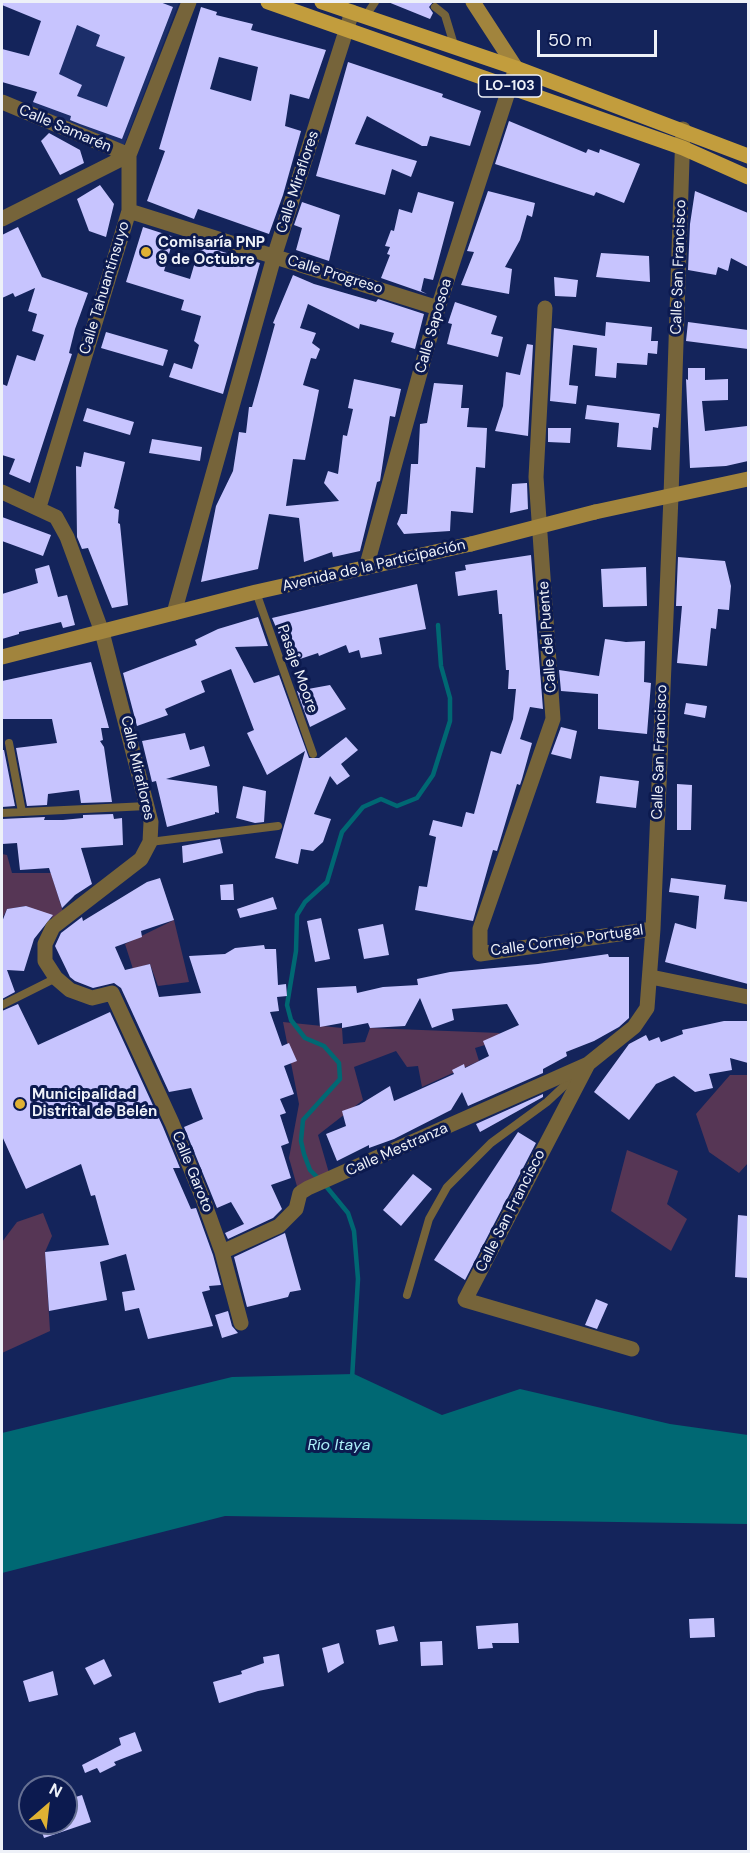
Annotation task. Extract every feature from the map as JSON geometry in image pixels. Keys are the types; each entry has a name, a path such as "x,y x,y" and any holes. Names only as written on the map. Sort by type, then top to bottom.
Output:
{"main road":[{"name":"LO-103","path":"268,2 683,148 748,177"},
{"name":"LO-103","path":"322,2 516,68 683,129 748,156"},
{"path":"473,2 516,68 510,86"},
{"name":"Avenida de la Participación","path":"2,657 256,592 471,544 595,512 748,479"}],"street":[{"name":"Calle Tahuantinsuyo","path":"39,507 129,211 129,155 189,2"},
{"name":"Calle Miraflores","path":"174,613 274,257 347,30 359,14"},
{"name":"Calle Saposoa","path":"366,568 438,308 510,86"},
{"name":"Calle Samarén","path":"2,102 129,155"},
{"name":"Calle San Francisco","path":"633,1349 465,1300 588,1064 634,1027 647,1008 651,977 671,496 683,129"},
{"path":"2,219 129,155"},
{"name":"Calle Progreso","path":"129,211 438,308"},
{"name":"Calle del Puente","path":"480,954 480,929 553,719 537,477 545,308"},
{"name":"Calle Miraflores","path":"2,492 39,507 56,517 67,537 102,632 149,806 150,842 141,859 53,927 45,944 45,961 56,978"},
{"name":"Calle Cornejo Portugal","path":"480,954 653,929"},
{"path":"651,977 748,997"},
{"name":"Calle Garoto","path":"56,978 70,990 92,998 112,993 172,1123 222,1252 241,1323"},
{"name":"Calle Mestranza","path":"222,1252 279,1226 296,1209 300,1193 308,1188 588,1064"}],"lane":[{"path":"359,14 375,2"},
{"path":"435,7 445,15 455,48"},
{"name":"Pasaje Moore","path":"256,592 313,753"},
{"path":"9,743 22,812"},
{"path":"2,813 149,806"},
{"path":"150,842 278,826"},
{"path":"2,1005 56,978"},
{"path":"407,1295 429,1219 447,1187 491,1143 547,1102 588,1064"}],"shaded area":[{"path":"70,2 179,2 124,145 31,107"},
{"path":"2,854 7,855 12,873 51,873 63,912 53,918 26,906 7,909 2,919"},
{"path":"174,920 189,982 158,986 150,964 133,969 125,944"},
{"path":"283,1022 342,1028 343,1044 365,1042 370,1028 500,1033 485,1045 475,1048 479,1061 422,1087 418,1066 407,1067 396,1051 354,1067 363,1100 318,1135 329,1173 298,1190 289,1158 299,1104"},
{"path":"730,1075 748,1075 748,1163 739,1173 709,1152 696,1114"},
{"path":"627,1150 678,1171 667,1204 687,1219 671,1251 611,1211"},
{"path":"43,1213 52,1236 45,1252 50,1331 2,1353 2,1242 17,1222"}],"water":[{"name":"Río Itaya","path":"354,1374 442,1415 520,1389 670,1424 748,1435 748,1524 225,1516 2,1573 2,1433 232,1377"}],"building":[{"path":"2,2 160,2 173,7 122,139 70,120 71,116 33,102 37,92 2,82 2,49 29,56 41,21 2,5","holes":["77,25 100,35 96,46 125,57 107,107 77,96 82,85 59,74"]},
{"path":"388,2 433,2 429,7 433,13 430,19"},
{"path":"201,7 217,12 216,15 253,24 251,30 326,50 309,99 290,94 285,126 301,131 269,234 198,209 194,219 147,201 165,151 159,149","holes":["219,57 258,67 251,101 210,89"]},
{"path":"348,62 443,94 442,97 481,111 470,146 430,136 427,146 422,146 367,116 355,144 417,161 411,177 392,169 385,195 316,176"},
{"path":"509,121 586,153 588,149 599,153 600,149 640,164 624,203 596,192 594,196 495,164"},
{"path":"49,133 80,150 84,163 60,175 41,141"},
{"path":"100,185 114,204 106,237 89,231 77,199"},
{"path":"488,191 535,203 532,217 527,215 520,240 505,267 512,269 509,294 461,285 474,252 467,251"},
{"path":"695,191 748,213 748,267 731,258 728,271 718,267 716,275 688,270 690,224"},
{"path":"418,192 454,202 433,280 424,278 421,291 427,294 381,278 390,255 387,254 390,247 385,246 391,230 394,231 399,209 412,213"},
{"path":"302,202 340,215 329,261 296,250 302,228 294,225"},
{"path":"18,227 42,277 88,293 75,329 69,353 72,354 30,483 9,474 15,459 2,455 2,384 7,386 17,355 35,361 44,335 32,331 37,314 28,311 35,288 15,297 13,293 2,298 2,235"},
{"path":"143,227 174,237 164,271 190,279 200,245 260,263 223,394 169,377 174,363 192,369 199,345 194,341 201,316 181,310 184,300 126,282"},
{"path":"601,253 649,256 650,282 596,277"},
{"path":"293,275 314,284 376,302 378,299 424,314 415,349 391,342 394,333 360,324 359,329 308,304 300,328 316,333 312,343 320,349 316,359 311,358 303,385 319,390 305,460 293,459 286,506 339,501 324,483 328,471 338,474 343,435 347,436 353,409 348,408 354,379 401,389 395,417 390,416 380,481 377,482 360,551 333,557 332,552 304,562 299,518 269,514 258,569 201,582 216,506 233,471 239,432 246,433 249,407 252,407 275,324 273,323"},
{"path":"554,277 578,280 576,297 555,296"},
{"path":"455,302 497,316 491,334 503,337 498,357 447,344 452,324 448,323"},
{"path":"606,322 652,327 651,341 658,341 657,354 648,353 647,365 617,363 616,378 595,376 597,348 573,345 569,385 578,386 576,404 550,401 554,328 605,336"},
{"path":"688,322 748,330 748,349 686,341"},
{"path":"106,332 168,350 163,366 101,348"},
{"path":"527,344 533,345 528,436 495,431 503,406 506,372 520,375"},
{"path":"688,368 705,368 705,380 728,379 728,400 702,401 705,431 747,426 748,461 726,466 690,468 686,379 688,380"},
{"path":"434,383 463,385 461,408 469,408 467,427 487,428 485,468 476,467 473,513 451,511 450,531 404,534 397,524 401,514 407,514 411,464 418,464 420,424 427,423"},
{"path":"587,405 660,414 658,428 653,427 651,450 617,447 619,423 585,419"},
{"path":"87,408 134,422 130,435 83,421"},
{"path":"548,428 571,428 570,443 548,442"},
{"path":"152,439 202,447 200,461 149,453"},
{"path":"84,452 125,462 114,508 119,510 118,523 120,524 128,605 112,608 88,548 82,549 77,537 76,466 81,467"},
{"path":"527,483 528,509 510,513 512,484"},
{"path":"2,517 51,535 43,556 2,541"},
{"path":"531,555 543,709 530,707 520,739 532,743 522,779 520,785 517,784 497,851 493,850 473,921 415,910 419,886 427,887 436,837 429,835 433,820 462,827 466,812 474,814 491,751 501,754 513,719 516,689 508,689 509,670 506,670 502,614 499,614 497,590 458,596 455,572 466,570 465,565"},
{"path":"678,557 725,561 731,586 729,610 718,609 716,629 711,628 707,666 677,663 682,606 676,606"},
{"path":"49,565 58,597 67,595 75,625 63,628 61,622 19,632 19,634 2,639 2,594 38,583 35,569"},
{"path":"646,567 647,606 603,607 601,569"},
{"path":"417,584 426,629 379,638 382,654 361,658 359,650 349,653 346,645 319,656 318,653 291,662 272,618"},
{"path":"258,617 268,646 235,647 254,683 279,675 309,758 319,758 346,737 358,750 341,764 350,776 337,785 330,776 314,814 331,819 323,842 313,851 301,849 298,864 275,858 305,751 267,775 247,733 254,730 231,669 201,681 205,692 165,709 168,715 137,726 123,673 197,645 195,640 218,629"},
{"path":"605,639 626,642 645,641 644,682 651,683 647,734 598,729 598,694 561,691 559,670 599,676"},
{"path":"91,662 109,728 101,728 103,740 100,741 104,747 112,802 81,803 79,790 48,794 47,805 27,806 16,748 57,743 52,719 2,719 2,681"},
{"path":"330,685 346,709 310,727 297,691"},
{"path":"686,703 707,706 705,718 684,714"},
{"path":"561,727 577,731 571,759 551,754"},
{"path":"185,733 190,750 204,746 210,766 166,779 217,786 219,813 215,812 215,814 167,827 156,781 152,782 142,741"},
{"path":"2,750 4,750 15,806 2,807"},
{"path":"600,776 639,781 636,808 596,803"},
{"path":"677,784 692,785 691,830 677,830"},
{"path":"243,786 266,791 264,822 255,823 236,818"},
{"path":"113,814 114,819 122,818 123,845 81,848 92,884 75,895 62,908 49,868 20,870 17,843 2,844 2,819 45,817 44,820 63,820 83,818 83,815"},
{"path":"220,839 223,853 183,863 182,846"},
{"path":"160,878 174,920 141,931 142,937 115,947 125,970 150,964 159,997 201,993 189,956 225,954 235,948 264,945 265,949 276,949 278,985 286,984 287,996 277,997 279,1011 270,1012 282,1046 289,1043 297,1061 284,1066 294,1094 280,1099 286,1113 280,1115 289,1143 281,1146 291,1178 271,1185 282,1209 273,1218 228,1239 225,1233 244,1224 231,1202 217,1208 184,1127 203,1119 191,1088 169,1092 121,988 114,983 93,988 75,981 70,977 55,946 61,933 82,917 83,921 147,882"},
{"path":"671,878 726,885 724,899 748,902 748,984 665,962 675,923 696,929 699,896 669,892"},
{"path":"233,884 234,900 221,900 220,885"},
{"path":"273,897 277,909 240,918 237,909"},
{"path":"26,906 53,915 34,939 24,971 7,970 15,992 2,999 2,922 7,909"},
{"path":"321,918 330,959 315,962 307,921"},
{"path":"383,924 389,955 364,959 358,929"},
{"path":"608,954 609,957 629,957 629,1018 619,1027 594,1041 566,1052 567,1056 543,1069 543,1073 468,1106 462,1092 451,1110 394,1139 369,1148 369,1145 337,1161 326,1134 346,1126 342,1111 359,1105 390,1086 394,1101 454,1074 452,1070 464,1064 465,1068 489,1056 483,1041 519,1025 507,1004 452,1009 454,1020 432,1028 420,998 405,1026 370,1028 368,1023 342,1028 342,1023 320,1027 317,988 356,986 357,993 383,987 418,985 417,979 450,972 538,964"},
{"path":"18,1004 38,1045 110,1012 163,1127 180,1168 173,1168 191,1209 196,1208 213,1255 221,1285 209,1286 210,1290 202,1292 213,1326 148,1339 139,1308 125,1311 122,1292 135,1290 126,1254 100,1262 107,1300 49,1311 45,1252 109,1245 95,1195 91,1196 81,1164 26,1189 2,1136 2,1011"},
{"path":"724,1021 748,1021 748,1063 730,1058 732,1070 709,1074 713,1088 695,1092 674,1076 656,1084 629,1120 594,1092 629,1044 646,1035 649,1041 659,1037 661,1042 683,1034 682,1030"},
{"path":"543,1094 543,1097 480,1132 476,1124"},
{"path":"518,1132 536,1143 465,1280 434,1260"},
{"path":"413,1174 432,1189 401,1226 383,1210"},
{"path":"738,1215 748,1216 748,1278 735,1277"},
{"path":"285,1233 301,1290 290,1292 288,1297 247,1307 234,1257"},
{"path":"596,1299 608,1304 597,1329 585,1325"},
{"path":"228,1311 232,1326 238,1333 222,1338 215,1315"},
{"path":"714,1618 715,1637 690,1638 689,1619"},
{"path":"518,1623 519,1643 492,1643 493,1648 478,1649 476,1626"},
{"path":"394,1626 398,1641 379,1645 376,1630"},
{"path":"442,1641 443,1665 421,1666 420,1642"},
{"path":"339,1643 344,1663 328,1673 322,1648"},
{"path":"279,1654 284,1686 219,1703 213,1682 242,1674 241,1671 264,1663 263,1657"},
{"path":"104,1659 112,1676 94,1685 85,1668"},
{"path":"53,1671 58,1695 29,1702 23,1681"},
{"path":"135,1732 142,1751 114,1762 116,1765 100,1773 97,1768 85,1773 82,1765 121,1745 119,1738"},
{"path":"82,1795 91,1822 78,1826 78,1796"}],"waterway":[{"path":"319,1179 310,1170 304,1154 301,1141 303,1120 340,1079 339,1063 324,1046 305,1038 291,1020 287,1005 296,951 297,915 305,902 327,882 342,832 363,807 381,799 397,806 417,798 433,775 450,721 450,698 441,666 438,625"},
{"path":"325,1185 348,1213 354,1231 358,1279 352,1379"}],"place":[{"name":"Comisaría PNP 9 de Octubre","path":"146,252"},
{"name":"Municipalidad Distrital de Belén","path":"20,1104"}]}
